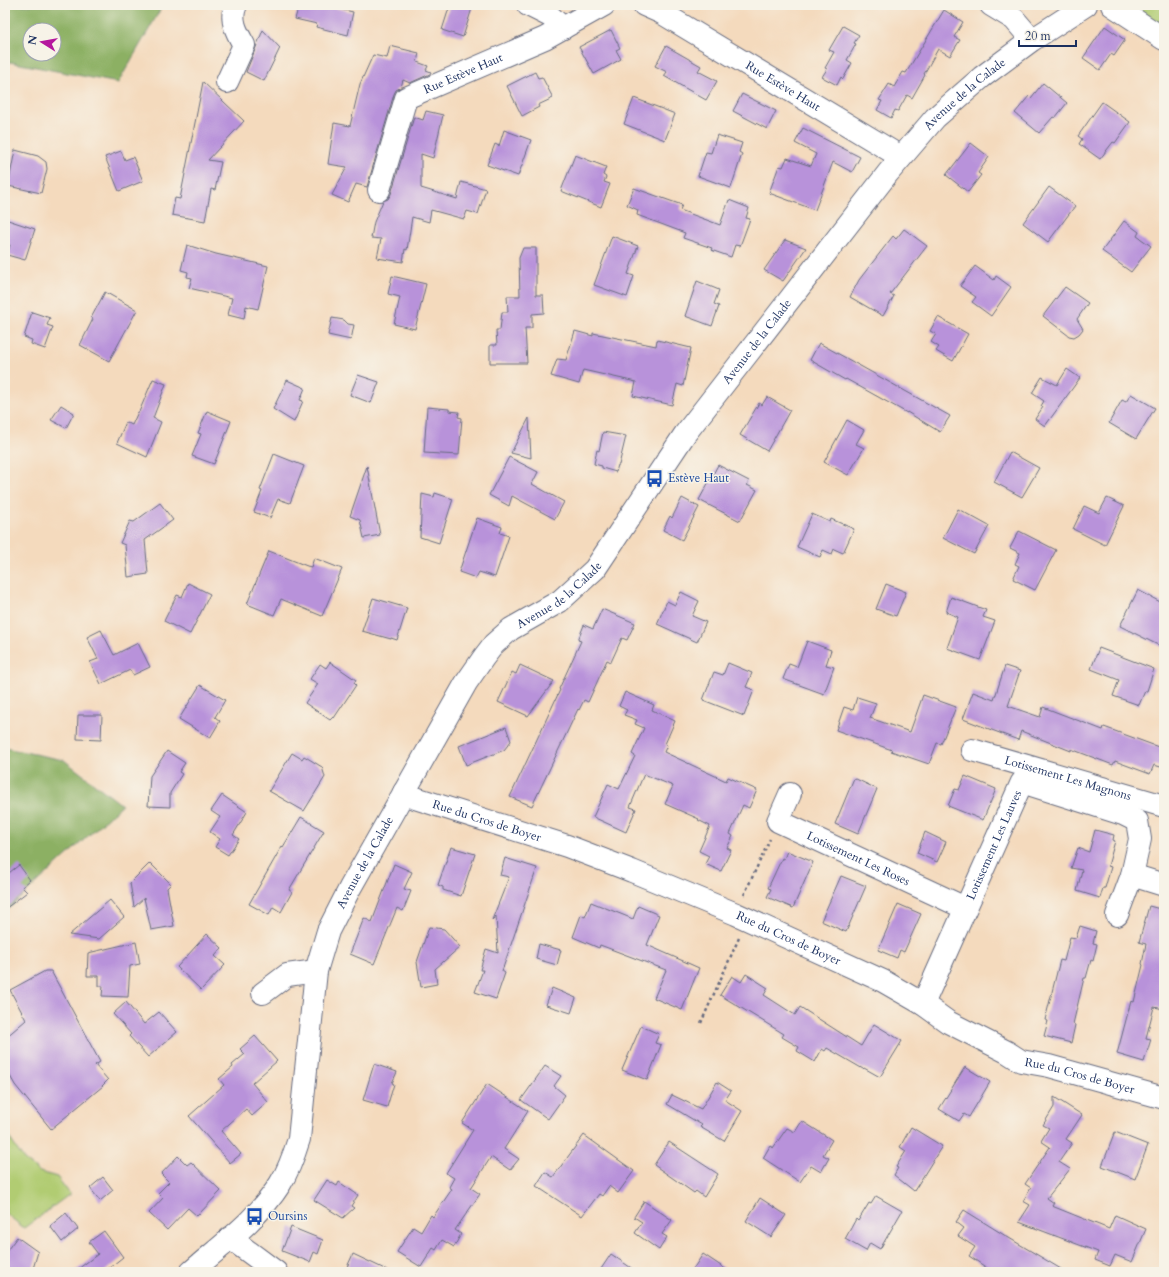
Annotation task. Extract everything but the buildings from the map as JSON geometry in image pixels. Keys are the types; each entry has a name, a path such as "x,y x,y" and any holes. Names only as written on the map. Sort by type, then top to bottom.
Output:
{"street":[{"path":"227,82 244,45 234,28 234,9 236,5"},
{"path":"528,5 550,16 563,28"},
{"name":"Rue Estève Haut","path":"379,190 406,98 545,38 604,5"},
{"name":"Rue Estève Haut","path":"644,5 662,13 901,157"},
{"path":"992,5 1014,19 1032,40"},
{"name":"Avenue de la Calade","path":"191,1272 259,1211 280,1184 291,1164 299,1139 316,972 328,931 350,888 466,683 484,657 494,644 511,630 560,601 595,569 685,434 901,157 935,118 982,77 1032,40 1086,5"},
{"path":"1112,5 1164,39"},
{"name":"Lotissement Les Magnons","path":"972,750 1025,774 1164,806"},
{"name":"Lotissement Les Lauves","path":"923,1004 1025,774 1137,821 1140,839 1132,875 1117,915"},
{"name":"Rue du Cros de Boyer","path":"404,792 412,797 567,846 742,916 884,981 923,1004 948,1022 1007,1052 1021,1061 1049,1066 1164,1098"},
{"path":"778,821 790,794"},
{"name":"Lotissement Les Roses","path":"778,821 965,908"},
{"path":"1132,875 1164,885"},
{"path":"263,993 287,975 316,972"},
{"path":"230,1238 276,1272"}],"path":[{"path":"701,1023 778,821"}],"green space":[{"path":"5,5 163,5 118,83 5,61"},
{"path":"1127,5 1164,5 1164,29"},
{"path":"5,748 64,760 122,805 5,912"},
{"path":"5,1131 24,1160 40,1172 57,1177 70,1194 24,1228 5,1213"}],"place":[{"name":"Estève Haut","path":"655,478"},
{"name":"Oursins","path":"255,1216"}]}
